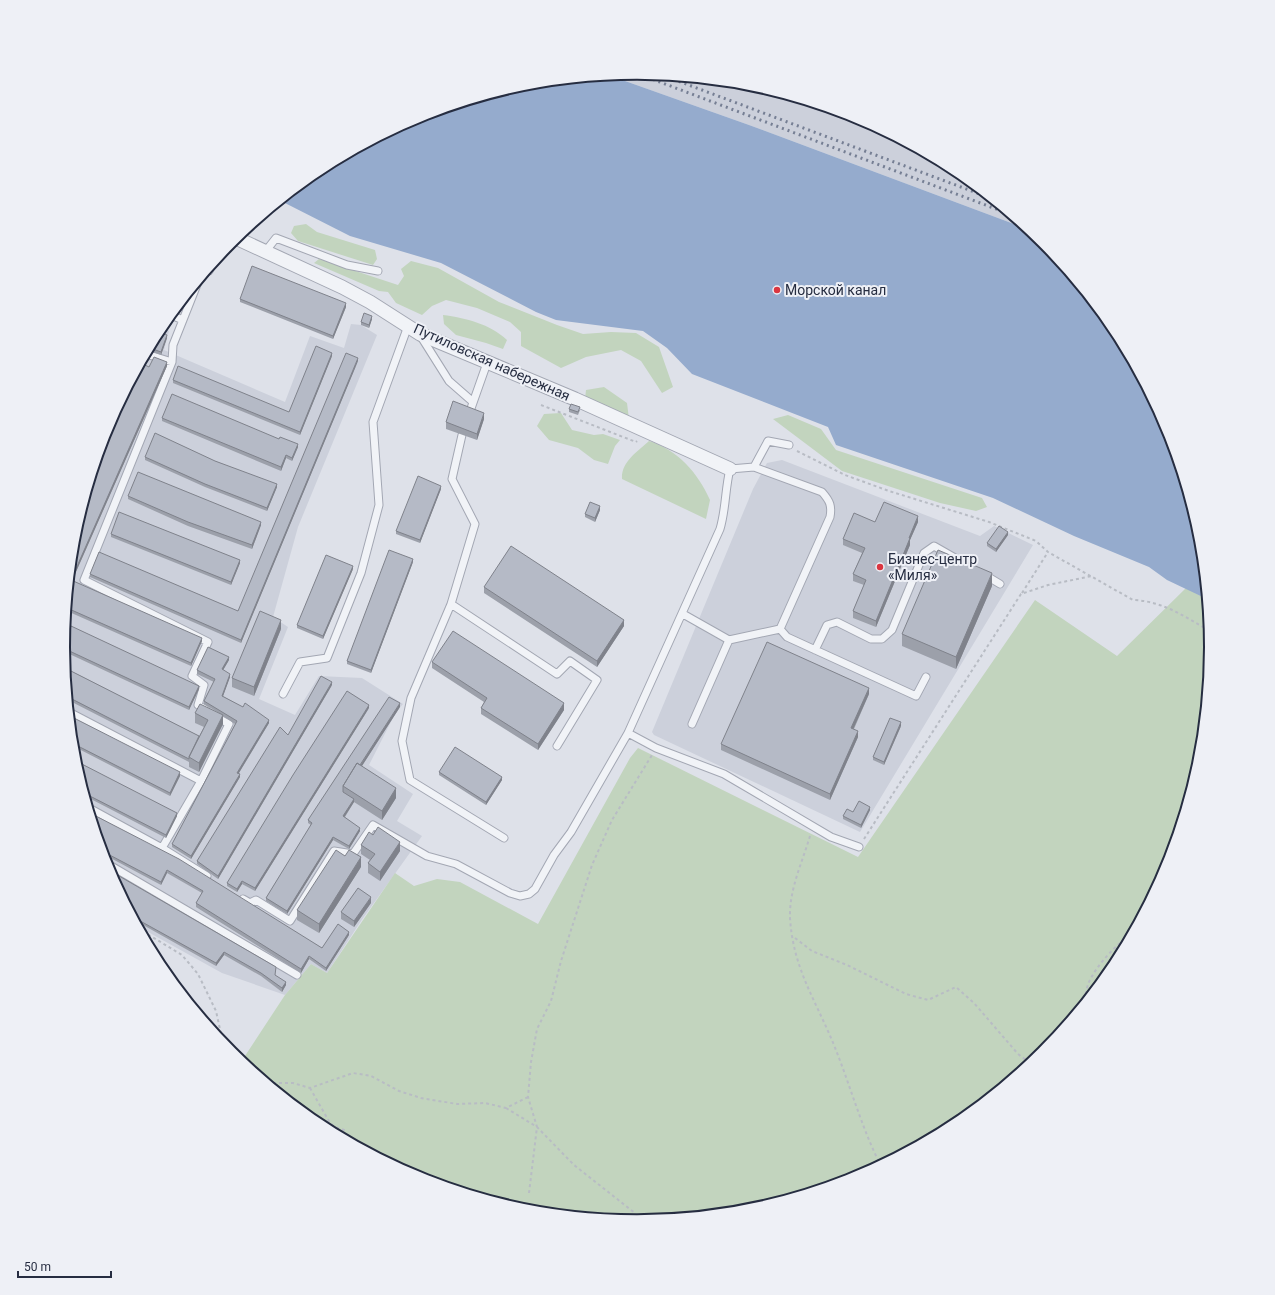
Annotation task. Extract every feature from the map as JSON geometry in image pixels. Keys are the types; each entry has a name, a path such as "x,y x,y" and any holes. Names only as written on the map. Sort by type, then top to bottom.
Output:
{"street":[{"name":"Путиловская набережная","path":"242,241 342,286 420,334 643,429 730,469"}],"lane":[{"path":"265,252 276,238 347,265 378,270"},
{"path":"162,848 201,781 228,724 198,705 204,685 192,676 208,642 84,580 172,362 173,345 193,295"},
{"path":"176,317 183,320"},
{"path":"283,694 300,662 327,658 361,574 379,505 373,422 408,326"},
{"path":"420,334 449,381 473,402"},
{"path":"151,356 172,362"},
{"path":"468,414 487,363"},
{"path":"462,435 452,479 475,524 451,604 411,698 402,741 410,780 504,838"},
{"path":"754,467 768,440 789,445"},
{"path":"237,895 250,903 256,900 290,921 334,851 353,854 373,824 427,856 456,864 510,893 520,896 529,894 535,889 554,855 571,832 628,733 683,614 725,514 727,482 730,469 754,467 822,492 832,507 830,517 780,629"},
{"path":"815,650 827,625 837,622 871,639 882,639 892,630 924,552 934,546 960,561"},
{"path":"980,573 1000,584"},
{"path":"451,604 557,674 570,660 597,680 557,746"},
{"path":"683,614 729,640 780,629"},
{"path":"780,629 787,637 916,696 926,677"},
{"path":"692,724 729,640"},
{"path":"74,715 201,781"},
{"path":"628,733 656,748 724,774 813,825 831,837 859,847"},
{"path":"94,811 162,848 217,882"},
{"path":"114,868 297,975"}],"path":[{"path":"541,405 636,442 643,429"},
{"path":"789,445 804,455 845,475 889,491 989,522 1036,541 1048,552 1093,576 1133,600 1149,600 1162,605 1204,628"},
{"path":"859,847 1048,552"},
{"path":"1021,594 1048,586 1093,576"},
{"path":"529,1193 537,1127 528,1097 531,1062 537,1028 551,1001 561,961 592,865 612,820 656,748"},
{"path":"813,825 797,874 791,901 790,918 798,964 805,983 831,1038 865,1129 879,1161"},
{"path":"148,935 182,955 198,974 216,1010 220,1032"},
{"path":"794,937 812,951 847,965 906,994 928,1000 956,987 974,1003 1018,1054 1026,1060 1018,1068"},
{"path":"1085,996 1088,984 1093,974 1111,952 1122,942"},
{"path":"275,1084 293,1083 310,1088 343,1075 361,1074 371,1076 399,1091 436,1101 457,1104 485,1103 506,1108 522,1116 537,1127 574,1166 636,1215"},
{"path":"310,1088 330,1123 335,1127 347,1131"},
{"path":"506,1108 528,1097"}],"shaded area":[{"path":"623,80 675,81 712,85 784,99 820,110 855,123 921,156 983,197 1016,225 749,125"},
{"path":"351,324 361,325 377,335 298,527 273,617 288,627 259,699 295,715 319,676 362,678 403,704 396,712 369,765 413,794 397,821 422,836 361,921 327,973 311,964 285,995 222,973 146,931 113,865 89,794 75,722 71,685 71,610 81,537 89,501 100,465 113,430 129,397 146,364 167,330 169,331 164,350 285,402 310,336 344,348"},
{"path":"782,460 980,536 994,526 1033,545 860,832 654,735 652,732 753,489 767,463"}],"green space":[{"path":"306,224 317,232 375,250 377,259 373,265 298,241 291,233 294,226"},
{"path":"319,259 398,285 404,276 401,269 411,261 438,268 499,302 583,334 611,332 636,333 659,347 673,387 662,393 641,361 621,350 586,357 561,368 521,346 521,332 510,322 477,308 446,300 432,306 422,315 396,303 388,292 379,291 314,263"},
{"path":"443,315 469,320 493,330 507,340 503,349 456,335 444,324"},
{"path":"604,387 627,403 629,419 585,399 586,390"},
{"path":"561,413 572,430 594,435 603,434 620,440 615,446 608,464 594,460 578,448 549,440 537,426 544,414"},
{"path":"788,415 821,429 836,450 982,498 987,507 976,511 940,503 842,471 773,419"},
{"path":"649,441 669,450 693,472 710,500 706,519 622,479 622,473 627,462"},
{"path":"1186,588 1203,597 1205,648 1204,685 1194,758 1186,794 1175,830 1162,865 1146,898 1129,931 1088,993 1039,1049 983,1098 953,1119 921,1139 855,1172 784,1196 712,1210 675,1214 600,1214 527,1204 491,1196 420,1172 354,1139 292,1098 244,1057 285,995 311,964 327,973 395,873 414,886 437,879 460,882 538,924 630,758 638,748 858,857 1035,600 1117,656"}],"water":[{"name":"Морской канал","path":"623,80 749,125 1016,225 1039,246 1088,302 1129,364 1146,397 1162,430 1186,501 1194,537 1203,597 1167,580 1149,567 1074,536 993,498 836,445 828,427 692,374 667,348 643,331 556,320 536,312 441,263 350,236 285,203 322,176 354,156 420,123 455,110 491,99 527,91 563,85"}],"building":[{"path":"252,266 346,303 333,336 240,299"},
{"path":"364,313 372,316 369,325 361,322"},
{"path":"165,334 167,335 161,352 155,350"},
{"path":"316,346 332,353 300,432 173,380 178,366 289,412"},
{"path":"346,353 358,358 241,640 90,574 99,552 238,611"},
{"path":"154,357 167,362 76,570 89,501 100,465 113,430 129,397 145,365 149,367"},
{"path":"172,394 279,439 280,437 298,444 292,458 286,455 281,467 162,418"},
{"path":"453,401 484,413 477,434 446,422"},
{"path":"571,404 580,407 578,412 569,409"},
{"path":"155,433 215,461 277,484 267,508 205,484 145,457"},
{"path":"138,472 261,522 252,545 188,522 128,496"},
{"path":"418,476 441,486 420,540 396,531"},
{"path":"590,502 600,506 595,518 585,514"},
{"name":"Бизнес-центр «Миля»","path":"884,502 918,516 876,621 853,611 866,580 853,574 865,548 843,539 854,513 875,522"},
{"path":"119,512 240,560 231,582 111,534"},
{"path":"999,526 1008,532 996,549 987,543"},
{"path":"511,546 624,620 597,661 484,587"},
{"path":"389,550 413,559 371,670 347,661"},
{"path":"938,550 992,573 956,657 902,634"},
{"path":"326,555 353,566 323,636 297,625"},
{"path":"74,581 202,638 191,663 71,610"},
{"path":"260,611 281,620 254,687 232,678"},
{"path":"71,627 199,686 189,707 70,651"},
{"path":"453,631 564,703 538,744 481,708 487,698 432,662"},
{"path":"767,642 869,688 851,728 858,731 830,794 721,744"},
{"path":"208,647 229,657 222,669 230,674 222,696 243,707 245,703 269,720 237,773 240,774 191,856 172,844 237,721 204,701 215,679 197,670"},
{"path":"71,671 199,736 189,759 73,699"},
{"path":"321,676 332,682 218,876 197,861 280,727 288,735"},
{"path":"347,691 369,705 255,888 242,881 237,889 227,883 293,775"},
{"path":"389,697 400,703 360,765 357,763 343,786 343,792 354,799 343,816 360,828 349,846 333,837 287,911 266,898 312,823 308,820"},
{"path":"200,704 223,715 199,763 189,757 208,720 195,713"},
{"path":"75,718 180,772 170,793 79,747"},
{"path":"890,718 901,722 884,762 873,757"},
{"path":"455,747 502,777 486,802 439,772"},
{"path":"357,763 396,788 382,811 343,786"},
{"path":"82,764 177,813 166,835 90,796"},
{"path":"859,801 870,807 861,825 843,816 847,809 853,812"},
{"path":"96,816 179,859 322,948 338,924 349,932 326,968 309,956 301,969 196,903 203,891 167,870 161,882 109,855"},
{"path":"378,827 400,842 380,872 368,863 375,854 361,845 369,832 373,835"},
{"path":"336,850 345,856 349,850 361,857 319,924 297,910"},
{"path":"118,875 276,967 275,975 286,982 282,988 261,973 224,952 216,963 141,921"},
{"path":"358,888 371,897 354,921 341,912"}],"railway":[{"path":"656,80 999,210"},
{"path":"679,81 978,193"}],"place":[{"name":"Морской канал","path":"777,290"},
{"name":"Бизнес-центр «Миля»","path":"880,567"}]}
